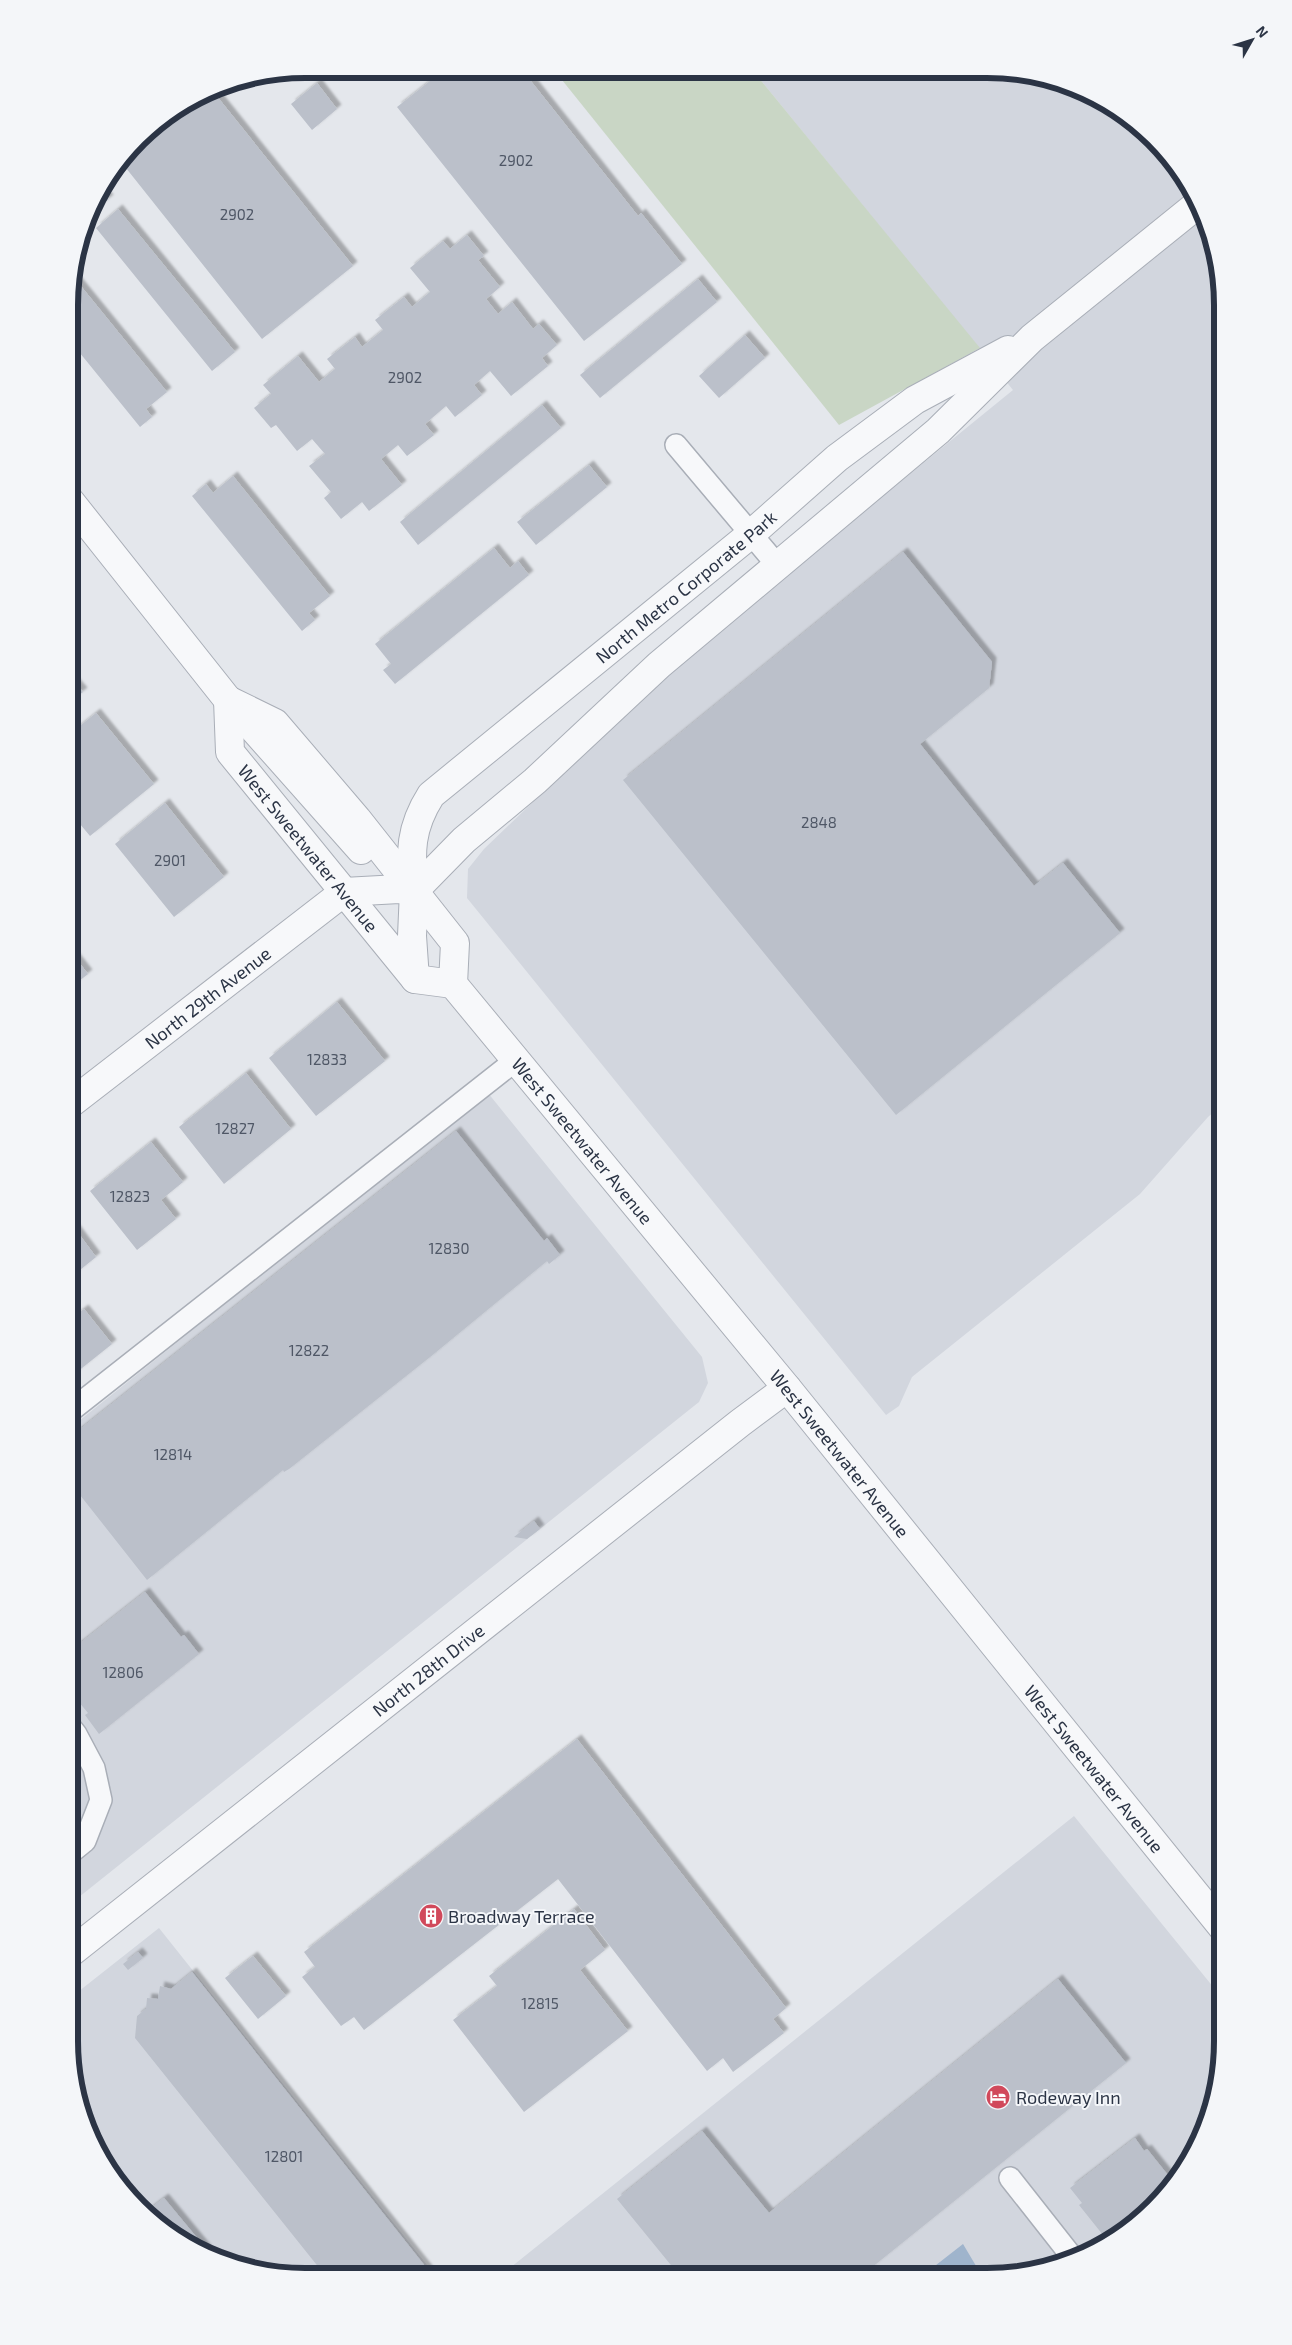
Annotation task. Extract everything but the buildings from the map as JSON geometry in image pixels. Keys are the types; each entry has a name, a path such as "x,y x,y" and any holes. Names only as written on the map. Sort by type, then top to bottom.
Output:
{"street":[{"name":"North Metro Corporate Park","path":"414,891 464,840 535,781 659,665 938,432 1032,338 1193,208"},
{"name":"North Metro Corporate Park","path":"416,979 412,936 414,891 412,843 419,814 431,795 751,534 837,458 915,400 1032,338"},
{"path":"78,512 228,700 356,847 414,891"},
{"path":"228,700 275,723 357,819 455,943 453,984 416,979"},
{"name":"West Sweetwater Avenue","path":"228,700 230,752 416,979"},
{"path":"357,819 354,865 344,892 398,889 414,891"},
{"name":"North 29th Avenue","path":"78,1098 344,892"},
{"name":"West Sweetwater Avenue","path":"453,984 787,1388 1214,1917"},
{"name":"North 28th Drive","path":"78,1947 732,1429 787,1388"}],"lane":[{"path":"676,445 778,566"},
{"path":"78,1406 516,1060"},
{"path":"78,1738 94,1768 101,1800 85,1841 78,1847"},
{"path":"1010,2178 1068,2252"}],"shaded area":[{"path":"759,78 1017,79 1046,85 1088,101 1126,124 1168,166 1184,191 1197,218 1207,246 1213,275 1214,1112 1140,1194 912,1377 899,1406 886,1415 467,898 468,869 484,849 680,661 1013,390"},
{"path":"488,1093 702,1357 708,1383 699,1402 78,1898 78,1422"},
{"path":"1074,1816 1214,1988 1213,2070 1207,2099 1191,2141 1168,2179 1148,2201 1126,2221 1101,2237 1074,2250 1046,2260 1017,2266 987,2268 510,2268"},
{"path":"159,1928 429,2268 305,2268 275,2266 246,2260 218,2250 191,2237 166,2221 124,2179 108,2154 95,2127 85,2099 79,2070 78,1992"}],"green space":[{"path":"560,78 759,78 980,348 839,425"}],"water":[{"path":"963,2244 977,2268 932,2268"}],"place":[{"name":"Broadway Terrace","path":"431,1916"},
{"name":"Rodeway Inn","path":"998,2097"}]}
